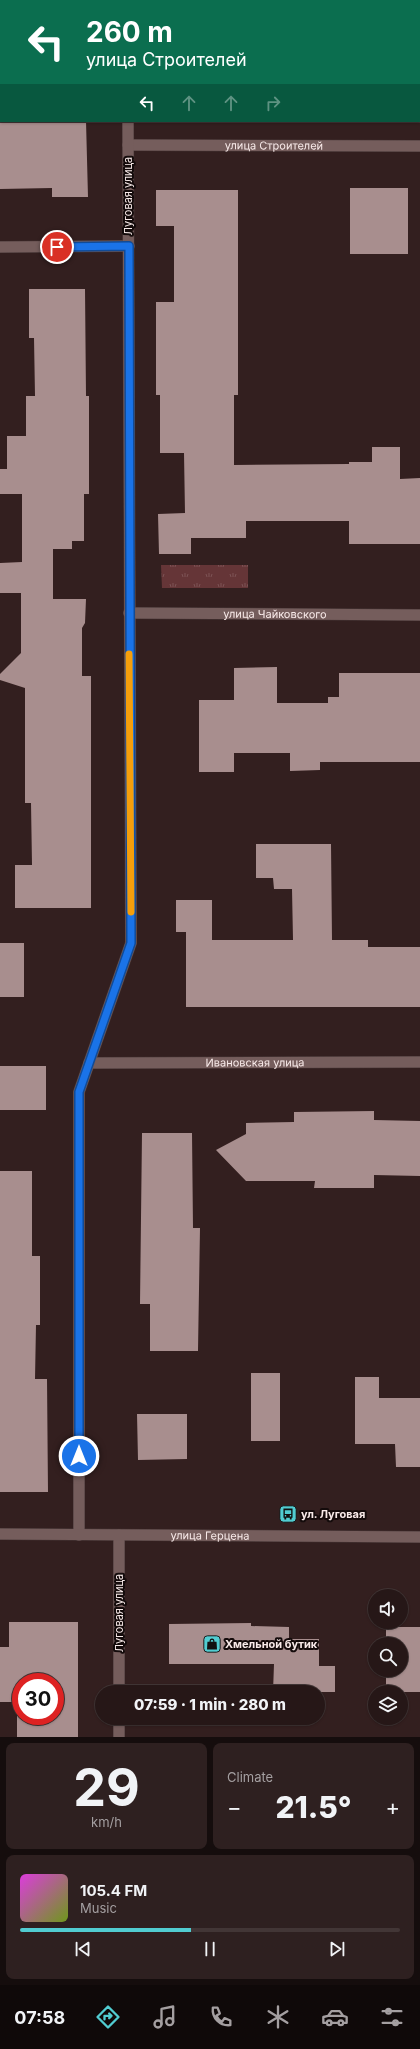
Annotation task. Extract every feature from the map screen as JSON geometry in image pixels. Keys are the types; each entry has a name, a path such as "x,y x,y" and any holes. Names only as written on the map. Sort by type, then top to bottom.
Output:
{"street":[{"name":"Луговая улица","path":"79,1535 79,1092 131,943 128,122"},
{"name":"улица Строителей","path":"128,145 420,146"},
{"path":"0,247 129,246"},
{"name":"улица Чайковского","path":"129,612 420,615"},
{"name":"Ивановская улица","path":"89,1063 420,1062"},
{"name":"улица Герцена","path":"0,1534 420,1537"},
{"name":"Луговая улица","path":"119,1535 119,1685"},
{"path":"119,1725 119,1737"}],"green space":[{"path":"161,565 248,565 248,588 162,588"}],"building":[{"path":"0,122 86,122 88,197 52,197 52,188 0,189"},
{"path":"350,188 408,188 408,254 350,254"},
{"path":"156,190 238,190 238,395 234,395 234,465 349,464 349,462 372,462 372,447 400,447 400,479 420,478 420,544 349,544 349,521 246,521 246,538 191,538 191,554 159,554 158,514 185,513 184,453 160,453 160,395 156,395 156,302 174,302 174,226 156,226"},
{"path":"29,289 85,289 86,396 89,396 89,494 84,494 84,541 72,541 72,549 53,549 53,599 86,599 85,623 82,628 82,676 91,676 91,908 15,908 15,865 32,865 31,803 25,803 25,688 0,680 0,674 21,653 21,593 0,593 0,563 22,562 22,494 0,494 0,469 7,469 7,436 26,436 26,396 35,396 34,338 29,338"},
{"path":"277,667 277,703 328,703 328,697 339,697 339,673 420,673 420,762 320,762 320,770 290,771 290,753 234,753 234,772 199,772 199,700 234,700 234,668"},
{"path":"256,844 331,844 332,940 368,940 368,947 420,947 420,1007 186,1007 186,932 176,932 176,900 212,900 212,940 293,940 292,889 274,889 273,878 256,878"},
{"path":"0,943 24,943 24,997 0,997"},
{"path":"0,1066 46,1066 46,1110 0,1110"},
{"path":"374,1111 374,1120 420,1121 420,1176 374,1175 374,1188 314,1188 315,1181 246,1181 216,1150 246,1134 246,1123 294,1122 294,1112"},
{"path":"142,1133 192,1133 193,1228 200,1228 198,1351 150,1351 150,1304 140,1304"},
{"path":"0,1171 32,1171 32,1256 40,1256 40,1325 36,1325 35,1379 47,1379 48,1492 0,1492"},
{"path":"251,1373 280,1373 280,1441 251,1441"},
{"path":"355,1377 379,1377 379,1398 420,1398 420,1467 396,1467 395,1444 355,1444"},
{"path":"137,1414 187,1414 187,1459 138,1460"},
{"path":"9,1622 78,1622 78,1737 17,1737 17,1725 64,1725 64,1673 12,1673 12,1702 0,1702 0,1647 9,1647"},
{"path":"251,1623 251,1626 289,1627 289,1639 319,1639 319,1666 335,1666 335,1692 325,1692 325,1685 273,1685 274,1664 169,1664 169,1624"},
{"path":"408,1627 420,1627 420,1692 408,1692 408,1685 386,1685 386,1677 408,1677 408,1637 386,1637 386,1629 408,1629"}],"slow traffic":[{"path":"129,654 131,912"}],"place":[{"name":"ул. Луговая","path":"288,1514"},
{"name":"Хмельной бутик","path":"212,1644"}],"route":[{"path":"57,247 129,246 131,943 79,1092 79,1456"}]}
